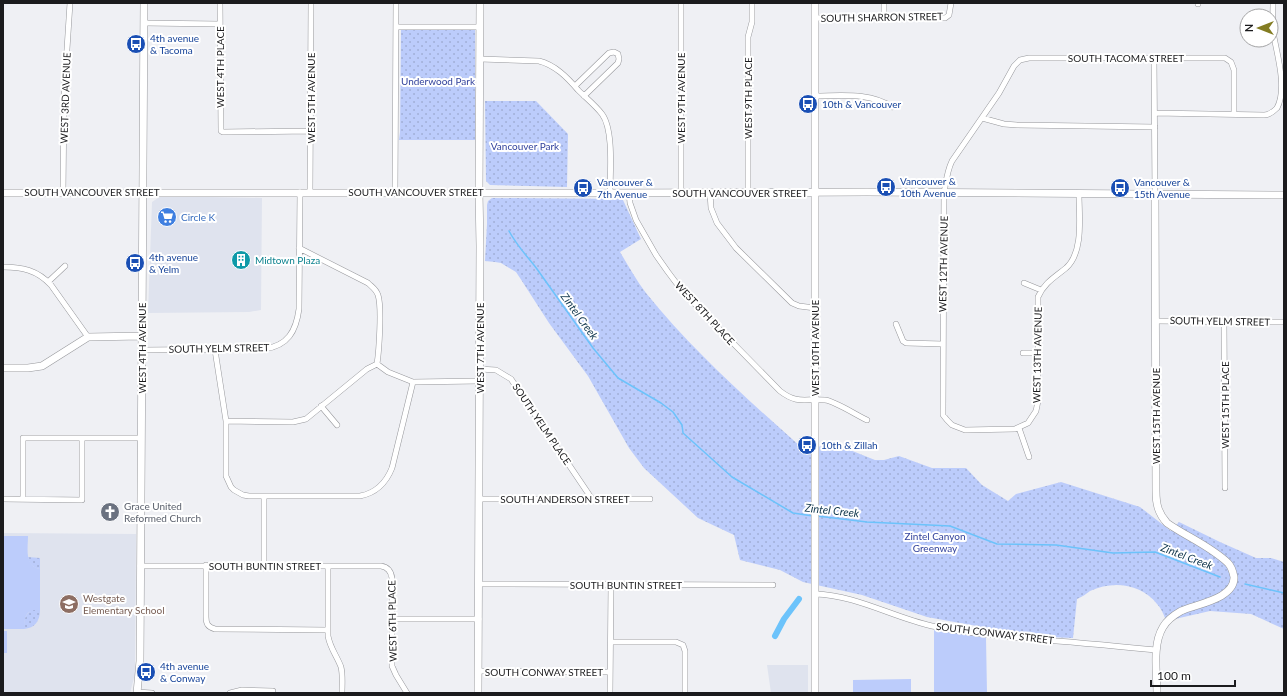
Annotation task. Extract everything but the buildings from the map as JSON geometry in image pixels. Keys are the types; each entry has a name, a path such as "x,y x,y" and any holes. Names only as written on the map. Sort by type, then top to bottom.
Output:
{"street":[{"name":"WEST 3RD AVENUE","path":"63,193 64,95 70,3"},
{"name":"WEST 4TH AVENUE","path":"137,692 140,661 144,3"},
{"name":"WEST 4TH PLACE","path":"220,3 221,131 311,131"},
{"name":"WEST 5TH AVENUE","path":"310,192 311,3"},
{"path":"395,192 396,3"},
{"name":"WEST 7TH AVENUE","path":"478,693 480,3"},
{"name":"WEST 9TH AVENUE","path":"681,3 681,193"},
{"name":"WEST 9TH PLACE","path":"748,193 748,37 752,22 752,3"},
{"name":"WEST 10TH AVENUE","path":"815,3 815,693"},
{"path":"884,3 884,17"},
{"name":"SOUTH SHARRON STREET","path":"815,18 945,18 949,15 950,3"},
{"path":"1155,113 1268,115 1276,109 1284,93 1284,79 1283,68 1274,36 1274,3"},
{"path":"144,23 219,24"},
{"path":"396,27 480,27"},
{"path":"575,86 609,53 614,52 618,54 620,58 618,63 584,96"},
{"path":"480,58 539,61 546,63 561,72 603,115 607,126 610,143 610,193"},
{"name":"SOUTH TACOMA STREET","path":"1020,60 1029,58 1225,58 1231,62 1234,70 1234,114"},
{"name":"WEST 15TH AVENUE","path":"1154,58 1157,506 1162,518 1167,523 1212,551 1229,565 1233,572 1234,580 1230,589 1222,595 1188,609 1171,618 1163,627 1156,650 1157,693"},
{"name":"WEST 12TH AVENUE","path":"1019,428 965,430 952,425 943,415 943,344 944,193 947,176 950,166 999,93 1014,66 1020,60"},
{"path":"815,96 875,98 885,102 892,108"},
{"path":"982,118 1004,124 1017,125 1155,127"},
{"name":"SOUTH VANCOUVER STREET","path":"3,192 815,192 1284,195"},
{"path":"300,192 299,248 375,288 378,295 380,308 377,364"},
{"name":"WEST 8TH PLACE","path":"630,193 630,206 646,239 683,292 780,391 794,399 825,400 832,402 866,420"},
{"path":"710,193 713,215 717,223 736,248 792,303 799,306 815,308"},
{"path":"1024,283 1041,290 1046,283 1066,268 1072,261 1078,243 1079,194"},
{"name":"SOUTH YELM STREET","path":"142,350 270,348 282,343 291,335 297,322 299,309 299,248"},
{"path":"48,282 65,266"},
{"path":"3,267 25,269 39,274 48,282 88,337"},
{"name":"WEST 13TH AVENUE","path":"1019,428 1028,423 1036,410 1038,401 1038,297 1041,290"},
{"name":"SOUTH YELM STREET","path":"1155,320 1284,322"},
{"name":"WEST 15TH PLACE","path":"1224,322 1225,488"},
{"path":"896,324 903,341 906,343 943,344"},
{"path":"3,368 32,368 42,366 88,337 142,336"},
{"path":"215,350 226,421 226,476 231,487 242,495 360,496 366,495 381,486 389,476 392,468 413,382"},
{"path":"1023,353 1038,354"},
{"path":"377,364 388,372 413,382 479,381"},
{"path":"226,421 300,421 310,416 367,369 377,364"},
{"name":"SOUTH YELM PLACE","path":"479,369 496,370 511,379 592,499"},
{"path":"321,406 336,425"},
{"path":"1019,428 1029,457"},
{"path":"24,499 23,438 141,438"},
{"path":"3,499 82,500 82,438"},
{"path":"264,496 264,565"},
{"name":"SOUTH ANDERSON STREET","path":"479,499 650,499"},
{"path":"206,565 206,617 208,625 215,629 327,630"},
{"name":"SOUTH BUNTIN STREET","path":"140,566 381,566 389,569"},
{"path":"328,566 327,630 329,642 342,669 342,693"},
{"name":"WEST 6TH PLACE","path":"389,569 392,578 392,666 407,693"},
{"name":"SOUTH BUNTIN STREET","path":"479,584 773,585"},
{"path":"610,693 611,585"},
{"name":"SOUTH CONWAY STREET","path":"815,594 829,594 846,597 912,620 948,629 1156,650"},
{"path":"392,619 479,619"},
{"path":"610,642 676,642 683,646 685,652 685,693"},
{"name":"SOUTH CONWAY STREET","path":"478,671 610,672"},
{"path":"230,693 242,690 273,691"},
{"path":"137,692 152,693"}],"shaded area":[{"path":"161,196 262,198 261,310 249,312 148,313 152,202"},
{"name":"Westgate Elementary School","path":"3,533 136,534 135,674 130,693 3,693"},
{"path":"767,665 808,665 808,693 771,693"}],"green space":[{"name":"Underwood Park","path":"401,29 475,29 475,140 399,140"},
{"name":"Vancouver Park","path":"485,101 536,101 568,134 567,187 490,185 486,181"},
{"name":"Zintel Canyon Greenway","path":"492,198 623,200 641,239 620,252 642,288 701,354 740,392 801,447 840,446 875,460 884,460 899,456 932,468 966,468 982,485 1008,501 1016,494 1061,482 1140,507 1171,531 1179,522 1256,558 1271,558 1284,562 1284,629 1251,614 1210,611 1175,619 1165,618 1162,611 1151,597 1135,588 1117,585 1090,591 1077,599 1073,638 1049,637 1010,632 927,617 862,595 803,582 780,570 740,560 734,535 698,518 644,468 629,448 588,376 549,323 516,272 501,263 485,261 487,205 488,201"},
{"path":"3,536 28,536 29,560 31,564 40,569 40,610 31,611 27,615 24,629 3,629"},
{"path":"28,557 40,558 40,569 35,568 29,562"},
{"path":"32,610 40,610 38,621 31,627 24,629 24,621 26,616"},
{"path":"934,629 986,638 987,693 934,693"},
{"path":"3,631 7,631 7,653 3,653"},
{"path":"911,679 911,693 853,693 853,680"}],"waterway":[{"name":"Zintel Creek","path":"509,231 593,348 618,378 661,403 673,412 682,425 683,433 732,477 793,513 813,516"},
{"name":"Zintel Creek","path":"817,516 867,522 950,526 997,544 1056,545 1113,553 1155,552 1220,577"},
{"name":"Zintel Creek","path":"1245,584 1284,593"},
{"path":"775,636 784,619 799,599"}],"place":[{"name":"4th avenue & Tacoma","path":"136,44"},
{"name":"10th & Vancouver","path":"808,104"},
{"name":"Vancouver & 10th Avenue","path":"886,187"},
{"name":"Vancouver & 7th Avenue","path":"583,188"},
{"name":"Vancouver & 15th Avenue","path":"1120,188"},
{"name":"Circle K","path":"167,217"},
{"name":"Midtown Plaza","path":"241,260"},
{"name":"4th avenue & Yelm","path":"135,263"},
{"name":"10th & Zillah","path":"807,445"},
{"name":"Grace United Reformed Church","path":"110,512"},
{"name":"Westgate Elementary School","path":"69,604"},
{"name":"4th avenue & Conway","path":"146,672"}]}
